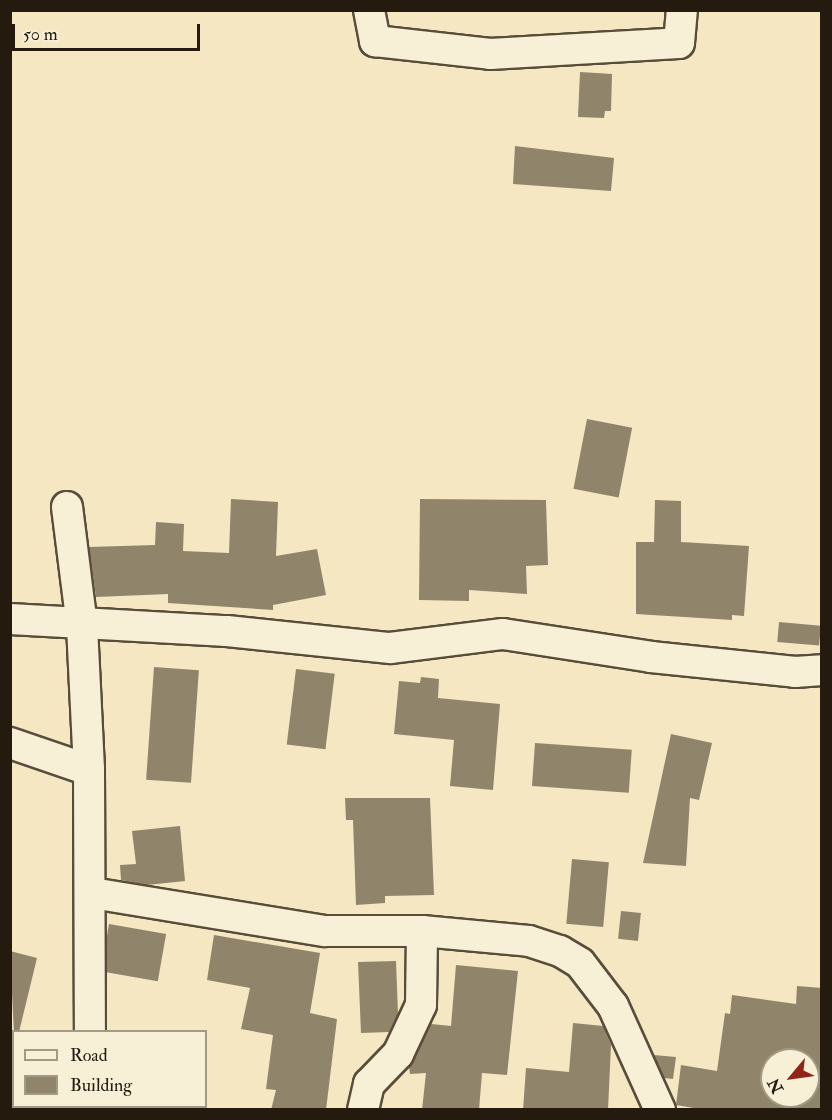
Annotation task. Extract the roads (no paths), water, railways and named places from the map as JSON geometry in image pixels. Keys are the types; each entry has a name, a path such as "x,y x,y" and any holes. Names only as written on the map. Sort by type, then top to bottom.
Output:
{"street":[{"path":"369,10 375,41 490,54 679,43 682,10"},
{"path":"67,507 82,626 89,770 92,893 90,1030"},
{"path":"10,619 82,626 227,631 390,648 503,634 651,657 795,672 822,670"},
{"path":"10,743 89,770"},
{"path":"92,893 325,931 422,931 529,941 580,963 613,1006 660,1110"},
{"path":"363,1110 369,1084 410,1037 421,1005 422,931"}]}
